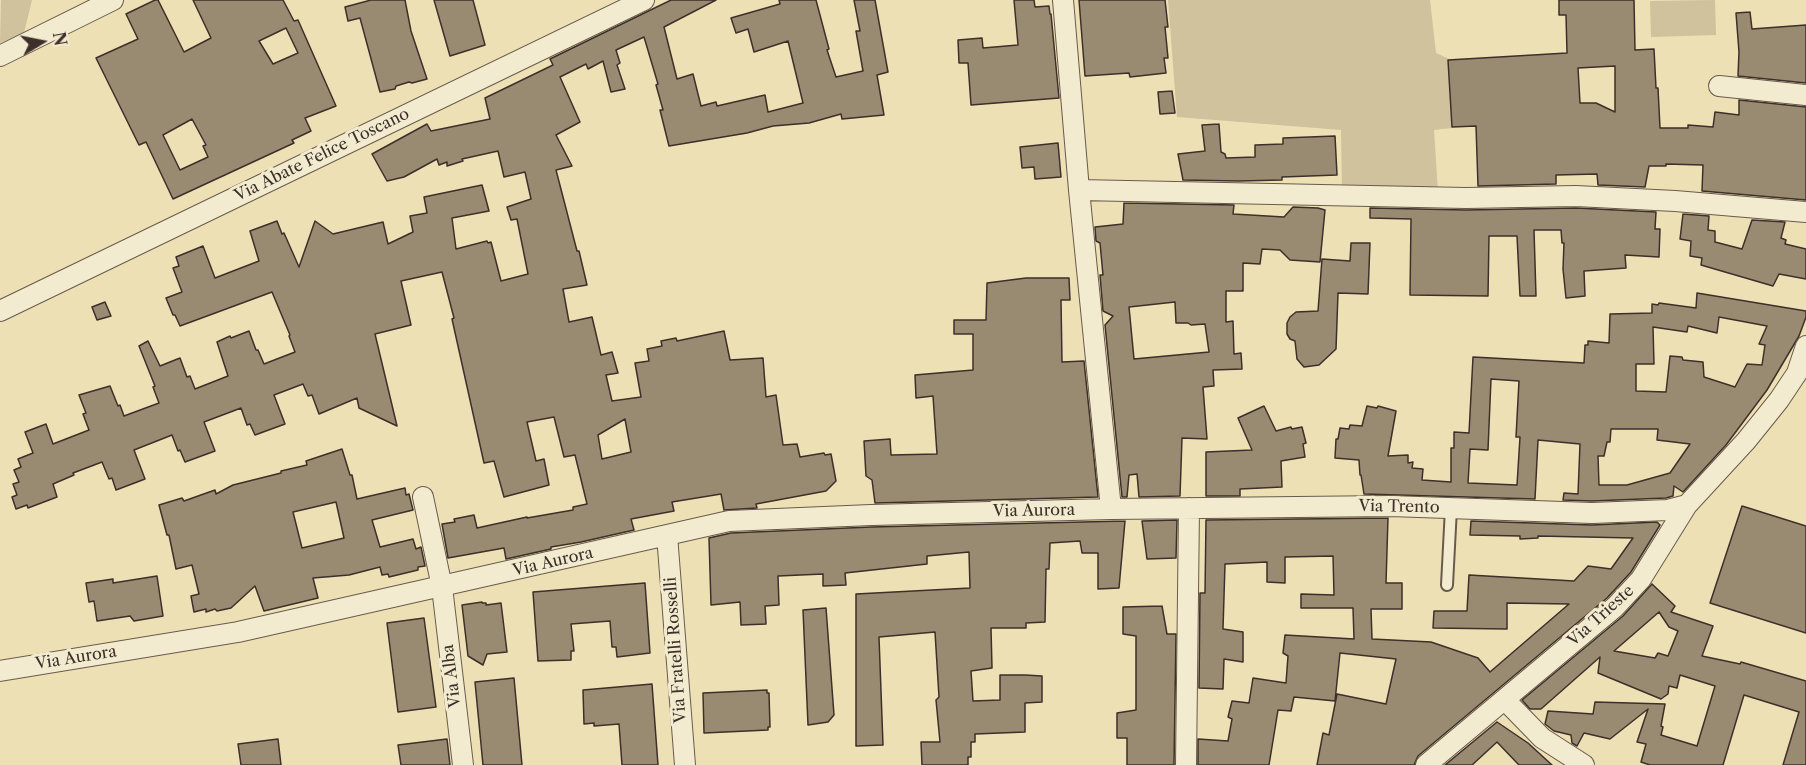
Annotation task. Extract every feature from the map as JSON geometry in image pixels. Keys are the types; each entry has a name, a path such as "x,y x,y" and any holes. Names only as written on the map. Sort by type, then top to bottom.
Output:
{"street":[{"path":"0,56 113,0"},
{"name":"Via Abate Felice Toscano","path":"0,311 644,0"},
{"path":"1063,0 1082,136 1084,167 1079,190 1111,509"},
{"path":"1719,86 1806,95"},
{"path":"1079,190 1466,198 1575,196 1675,201 1806,212"},
{"name":"Via Trieste","path":"1426,765 1615,607 1641,579 1687,505 1746,441 1779,400 1797,373 1806,346"},
{"name":"Via Alba","path":"423,497 442,587 463,765"},
{"name":"Via Trento","path":"1111,509 1390,506 1592,513 1668,510 1687,505"},
{"path":"1186,765 1189,508"},
{"name":"Via Aurora","path":"0,671 238,632 729,521 1111,509"},
{"name":"Via Fratelli Rosselli","path":"667,536 685,765"},
{"path":"1505,700 1542,738 1584,765"}],"lane":[{"path":"1447,585 1451,508"}],"shaded area":[{"path":"1,0 32,0 24,33 0,43"},
{"path":"1168,0 1430,0 1436,53 1449,59 1452,128 1434,130 1438,192 1342,190 1341,130 1177,117"},
{"path":"1715,0 1716,35 1651,37 1650,1"}],"building":[{"path":"158,0 184,52 211,38 193,0 283,0 294,21 298,20 336,106 305,118 311,131 292,140 294,143 173,199 146,142 139,145 96,58 138,39 126,14","holes":["286,28 298,53 273,64 259,41","192,119 206,145 203,146 208,157 180,170 163,135"]},
{"path":"371,0 405,0 411,31 427,79 409,82 396,86 395,89 380,92 360,18 348,21 345,7"},
{"path":"434,0 473,0 485,45 450,56"},
{"path":"671,0 716,0 664,27 677,79 693,74 701,106 716,102 717,106 765,95 768,112 803,103 788,41 754,52 748,29 736,33 731,18 780,4 779,0 816,0 829,49 827,50 836,77 863,71 856,31 860,31 854,0 875,0 888,72 877,75 884,115 842,119 841,114 809,123 773,126 747,133 669,146 660,110 663,110 656,85 658,84 644,37 616,50 620,63 617,65 625,89 611,92 603,61 588,69 586,64 560,77 580,122 556,135 572,166 556,170 587,285 563,289 569,322 592,317 601,355 612,352 618,373 606,375 612,401 641,397 635,363 649,361 647,349 662,346 661,341 676,338 677,341 724,331 730,360 763,358 766,397 776,395 783,445 797,444 800,457 831,454 836,481 826,491 756,504 757,508 724,510 721,494 672,502 674,511 631,519 634,530 506,559 504,548 448,558 442,524 455,522 454,519 474,515 477,528 573,510 573,507 587,504 575,455 564,457 554,417 527,422 536,461 544,459 549,485 504,497 494,461 484,463 452,319 454,318 442,272 401,281 411,325 375,334 397,426 359,408 357,398 319,414 312,395 308,396 303,384 274,395 285,424 255,435 250,424 247,425 241,408 204,422 215,451 185,462 172,435 134,450 145,479 116,490 102,462 73,473 74,475 53,484 57,497 28,508 27,505 16,509 12,497 17,495 13,484 19,482 14,470 21,467 18,459 33,453 25,432 46,424 53,444 89,430 79,395 110,386 124,416 159,403 153,387 155,386 139,346 148,341 160,366 180,358 187,377 190,376 195,389 228,376 217,342 230,336 231,338 249,331 264,364 295,352 272,292 180,326 166,298 182,292 173,268 179,266 176,257 203,246 215,278 259,261 250,231 277,221 299,267 315,221 333,234 383,222 388,244 413,232 410,216 427,213 424,197 482,185 489,211 452,218 456,249 491,242 501,281 528,274 517,219 511,220 507,207 531,199 525,172 504,177 498,151 462,159 463,161 447,166 447,162 439,165 437,159 404,177 387,181 372,154 427,124 431,131 490,119 485,98 553,65 550,59","holes":["625,419 631,452 602,459 598,435"]},
{"path":"1014,0 1034,0 1035,7 1049,6 1059,98 971,105 968,63 959,63 958,40 982,38 983,48 1018,45"},
{"path":"1079,0 1165,0 1168,27 1165,27 1168,58 1164,58 1166,73 1130,77 1129,73 1085,76"},
{"path":"1559,0 1634,0 1635,50 1654,49 1660,128 1688,128 1688,125 1713,127 1715,112 1739,115 1739,100 1806,107 1806,200 1702,191 1703,165 1649,166 1645,187 1598,185 1597,174 1556,175 1556,184 1478,186 1476,126 1452,127 1448,60 1567,53 1566,15 1559,15","holes":["1615,66 1615,112 1596,103 1580,103 1578,68"]},
{"path":"1750,12 1752,29 1806,25 1806,83 1738,76 1736,13"},
{"path":"1172,91 1175,113 1160,114 1158,92"},
{"path":"1219,124 1221,152 1226,158 1255,157 1255,145 1283,144 1283,138 1335,136 1337,175 1282,177 1282,180 1183,180 1178,154 1205,151 1202,125"},
{"path":"1058,143 1061,177 1035,179 1034,167 1022,168 1020,147"},
{"path":"1124,203 1234,205 1233,214 1284,217 1293,207 1325,210 1320,262 1290,260 1280,250 1262,249 1260,264 1243,263 1243,291 1226,291 1226,322 1233,321 1234,354 1241,353 1242,369 1213,370 1214,386 1203,387 1207,439 1182,438 1180,496 1139,497 1137,474 1129,475 1127,497 1122,497 1105,325 1113,316 1103,311 1100,243 1096,241 1095,227 1123,224","holes":["1175,302 1176,323 1205,324 1209,352 1134,359 1129,307"]},
{"path":"1370,208 1466,210 1576,208 1656,212 1655,229 1660,229 1659,257 1625,255 1626,268 1584,271 1585,296 1566,298 1563,269 1564,243 1562,243 1561,230 1534,230 1536,296 1520,296 1517,236 1489,236 1488,296 1410,295 1411,219 1370,218"},
{"path":"1683,214 1709,216 1708,230 1715,231 1715,242 1742,249 1752,220 1785,222 1781,238 1786,240 1785,244 1806,249 1806,279 1779,274 1773,286 1701,265 1702,258 1690,256 1691,241 1680,239"},
{"path":"1351,243 1370,243 1368,294 1338,293 1336,349 1319,365 1304,367 1297,359 1295,341 1287,334 1287,323 1296,312 1318,311 1322,259 1350,261"},
{"path":"1026,278 1069,278 1070,300 1061,300 1062,362 1084,361 1098,497 875,503 872,480 866,476 864,441 890,439 891,455 937,454 933,396 916,398 915,375 973,370 973,334 954,334 954,320 986,320 987,283"},
{"path":"1697,293 1806,311 1806,317 1799,336 1767,390 1726,445 1683,492 1674,486 1673,496 1666,498 1563,500 1564,493 1578,494 1580,444 1538,440 1535,499 1364,494 1359,460 1335,458 1336,439 1338,439 1340,428 1349,429 1350,425 1362,426 1367,406 1377,408 1378,406 1396,411 1388,456 1408,455 1408,463 1413,462 1412,468 1423,469 1422,480 1451,482 1451,448 1454,448 1454,432 1469,433 1473,357 1584,363 1585,345 1588,345 1588,341 1609,343 1610,314 1652,313 1652,304 1658,305 1659,303 1696,308","holes":["1719,317 1767,326 1759,344 1765,345 1762,365 1747,364 1735,387 1704,377 1703,362 1670,356 1666,392 1636,391 1636,364 1654,364 1653,327 1687,332 1688,326 1717,333","1491,379 1519,381 1516,437 1520,437 1517,485 1468,483 1470,449 1488,450","1611,429 1658,429 1657,440 1690,444 1670,473 1627,485 1599,485 1598,456 1604,456 1607,442 1610,442"]},
{"path":"105,302 111,316 97,320 92,307"},
{"path":"1264,406 1276,431 1302,427 1306,443 1303,444 1305,457 1281,461 1282,487 1240,489 1240,496 1206,496 1206,452 1252,450 1238,418"},
{"path":"342,449 350,475 352,475 357,499 405,488 413,510 372,520 380,547 413,539 416,549 421,547 425,566 389,577 388,574 382,575 380,567 349,575 313,578 318,598 264,611 255,586 231,608 194,612 191,596 199,594 192,565 176,569 169,535 167,535 159,505 182,498 184,501 215,490 216,494 233,485 307,465 306,461","holes":["336,502 344,538 302,548 293,512"]},
{"path":"1742,506 1806,526 1806,633 1710,603"},
{"path":"1388,518 1386,583 1402,583 1402,609 1371,609 1372,639 1431,642 1478,658 1490,672 1569,604 1507,603 1507,629 1433,628 1434,611 1467,611 1469,575 1574,581 1588,566 1611,569 1633,538 1538,536 1538,538 1520,539 1520,536 1470,535 1471,521 1592,525 1657,522 1660,525 1631,572 1607,598 1418,756 1414,765 1317,765 1323,733 1329,735 1337,694 1386,704 1396,659 1340,653 1335,701 1294,697 1291,711 1278,710 1269,765 1198,765 1198,739 1228,741 1232,719 1228,717 1232,701 1249,703 1253,678 1286,683 1288,656 1283,653 1285,635 1354,639 1353,608 1301,608 1301,594 1334,595 1333,556 1285,557 1285,583 1267,582 1267,562 1225,564 1223,629 1243,632 1243,662 1224,659 1223,689 1199,688 1200,593 1205,593 1206,520"},
{"path":"1177,520 1176,558 1147,559 1142,521"},
{"path":"1125,521 1119,588 1098,589 1098,553 1082,553 1080,541 1050,543 1049,569 1046,569 1045,622 1026,623 1026,628 991,628 992,668 971,671 973,701 1000,700 1000,675 1025,675 1042,676 1042,702 1025,703 1025,732 975,734 975,742 971,742 971,757 968,757 968,765 922,765 921,742 940,742 936,700 939,697 935,632 879,637 883,745 856,746 856,594 970,588 969,552 927,556 927,564 845,573 846,585 823,586 823,574 778,576 779,605 765,606 766,624 741,625 740,602 711,605 709,538 731,533"},
{"path":"157,576 163,616 134,621 130,616 97,621 94,601 89,602 86,583 113,579 113,583"},
{"path":"645,583 650,653 617,657 616,647 612,647 610,621 571,624 574,651 571,651 571,660 538,661 533,592"},
{"path":"1652,584 1675,606 1671,612 1713,626 1702,656 1740,664 1741,662 1806,681 1806,765 1783,765 1799,712 1744,695 1723,765 1650,765 1641,762 1646,744 1637,742 1648,709 1610,739 1584,733 1577,746 1572,743 1571,735 1554,731 1545,724 1548,711 1593,714 1595,702 1665,704 1661,735 1697,746 1715,686 1680,675 1677,688 1669,686 1668,694 1661,699 1598,673 1600,657 1541,709 1530,709 1522,700 1623,616","holes":["1659,612 1669,627 1678,631 1668,656 1658,653 1655,658 1614,651"]},
{"path":"482,602 486,605 501,603 507,652 487,654 483,665 468,656 462,605"},
{"path":"1162,606 1167,634 1176,634 1174,765 1127,765 1127,738 1117,738 1117,713 1136,710 1136,636 1123,634 1123,607"},
{"path":"826,608 834,715 828,722 808,725 803,610"},
{"path":"424,618 436,707 398,712 387,623"},
{"path":"514,678 522,765 483,765 475,682"},
{"path":"652,684 658,765 622,765 619,724 594,726 594,723 584,724 583,690"},
{"path":"767,690 770,727 768,730 704,733 703,693"},
{"path":"1497,722 1528,743 1552,765 1519,765 1497,742 1472,765 1445,765"},
{"path":"278,739 281,765 241,765 238,744"},
{"path":"447,739 450,765 401,765 398,745"}]}
